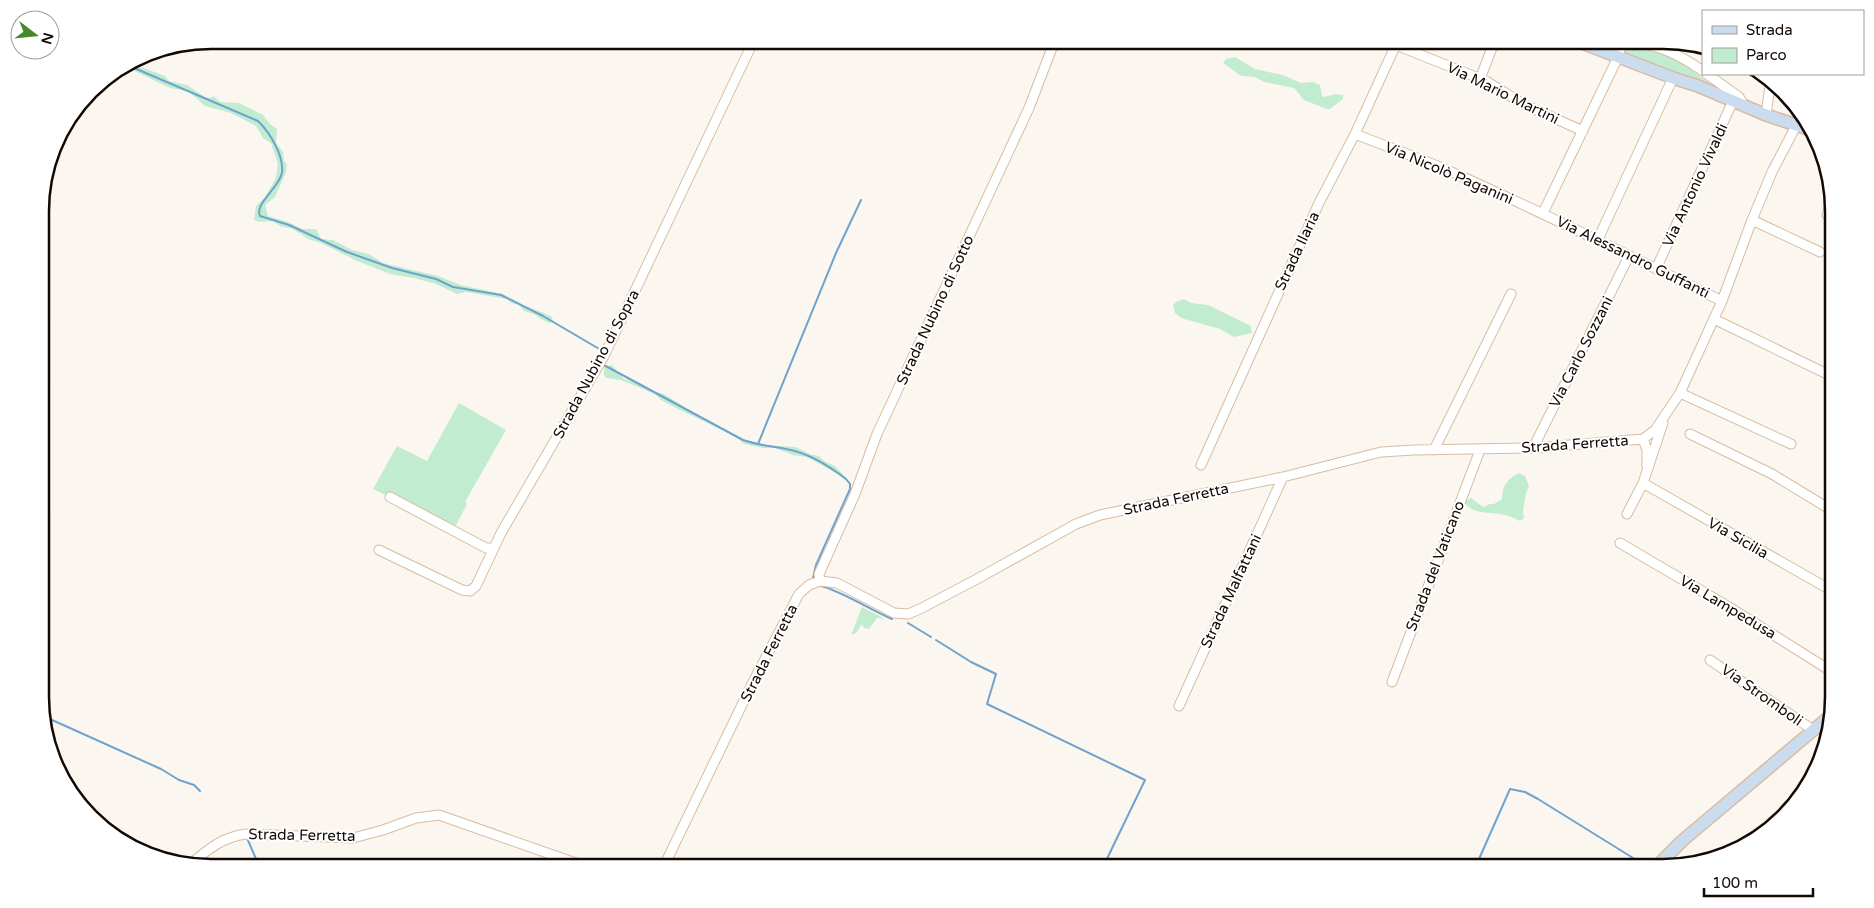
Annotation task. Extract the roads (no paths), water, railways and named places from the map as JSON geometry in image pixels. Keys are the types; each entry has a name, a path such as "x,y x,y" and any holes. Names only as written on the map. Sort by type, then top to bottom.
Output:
{"street":[{"name":"Strada Nubino di Sopra","path":"379,550 462,590 470,591 476,586 493,548 604,356 750,49"},
{"name":"Strada Nubino di Sotto","path":"820,581 819,574 855,494 877,434 1029,108 1052,49"},
{"name":"Strada Ilaria","path":"1201,465 1319,203 1355,134 1394,49"},
{"name":"Via Mario Martini","path":"1413,49 1480,79 1526,105 1583,131"},
{"path":"1480,79 1492,49"},
{"path":"1599,49 1802,128"},
{"path":"1542,213 1621,49"},
{"path":"1665,49 1677,54 1702,70"},
{"path":"1708,75 1739,97 1738,104"},
{"path":"1598,239 1675,79"},
{"path":"1766,115 1770,89"},
{"name":"Via Antonio Vivaldi","path":"1656,269 1738,104"},
{"name":"Strada Ferretta","path":"667,859 736,717 799,594 809,585 820,581 836,583 894,613 908,614 977,579 1076,524 1100,515 1283,476 1381,452 1533,448 1643,438 1655,430 1680,393 1722,300 1772,172 1796,126"},
{"name":"Via Nicolò Paganini","path":"1355,134 1452,172 1542,213"},
{"name":"Via Alessandro Guffanti","path":"1542,213 1722,300"},
{"path":"1752,220 1820,252"},
{"name":"Via Carlo Sozzani","path":"1533,448 1629,256"},
{"path":"1434,450 1511,294"},
{"path":"1714,319 1825,373"},
{"path":"1680,393 1791,444"},
{"path":"1627,514 1643,483 1666,416"},
{"path":"1690,434 1772,474 1825,506"},
{"path":"1643,438 1647,450 1648,469"},
{"name":"Strada del Vaticano","path":"1392,682 1480,450"},
{"name":"Strada Malfattani","path":"1179,706 1283,476"},
{"name":"Via Sicilia","path":"1643,483 1825,587"},
{"path":"390,497 486,548 493,548"},
{"name":"Via Lampedusa","path":"1620,543 1729,607 1825,667"},
{"name":"Via Stromboli","path":"1710,660 1813,730"},
{"path":"1664,859 1682,841 1823,722"},
{"name":"Strada Ferretta","path":"197,858 218,842 246,834 353,838 416,818 439,815 564,859"}],"waterway":[{"path":"134,68 258,121 263,126 281,159 282,173 280,179 260,206 260,216 289,225 347,252 392,268 436,279 453,287 501,295 543,316 601,350"},
{"path":"758,444 836,253 861,200"},
{"path":"602,364 743,440 803,453 825,464 846,479 850,484 850,489 816,565 813,578"},
{"path":"819,585 838,592 892,619"},
{"path":"908,623 931,637"},
{"path":"936,640 971,662 996,674 987,704 1145,780 1107,859"},
{"path":"50,719 161,769 179,780 194,785 200,791"},
{"path":"1479,859 1510,789 1525,792 1538,799 1635,859"},
{"path":"247,838 256,859"}]}
